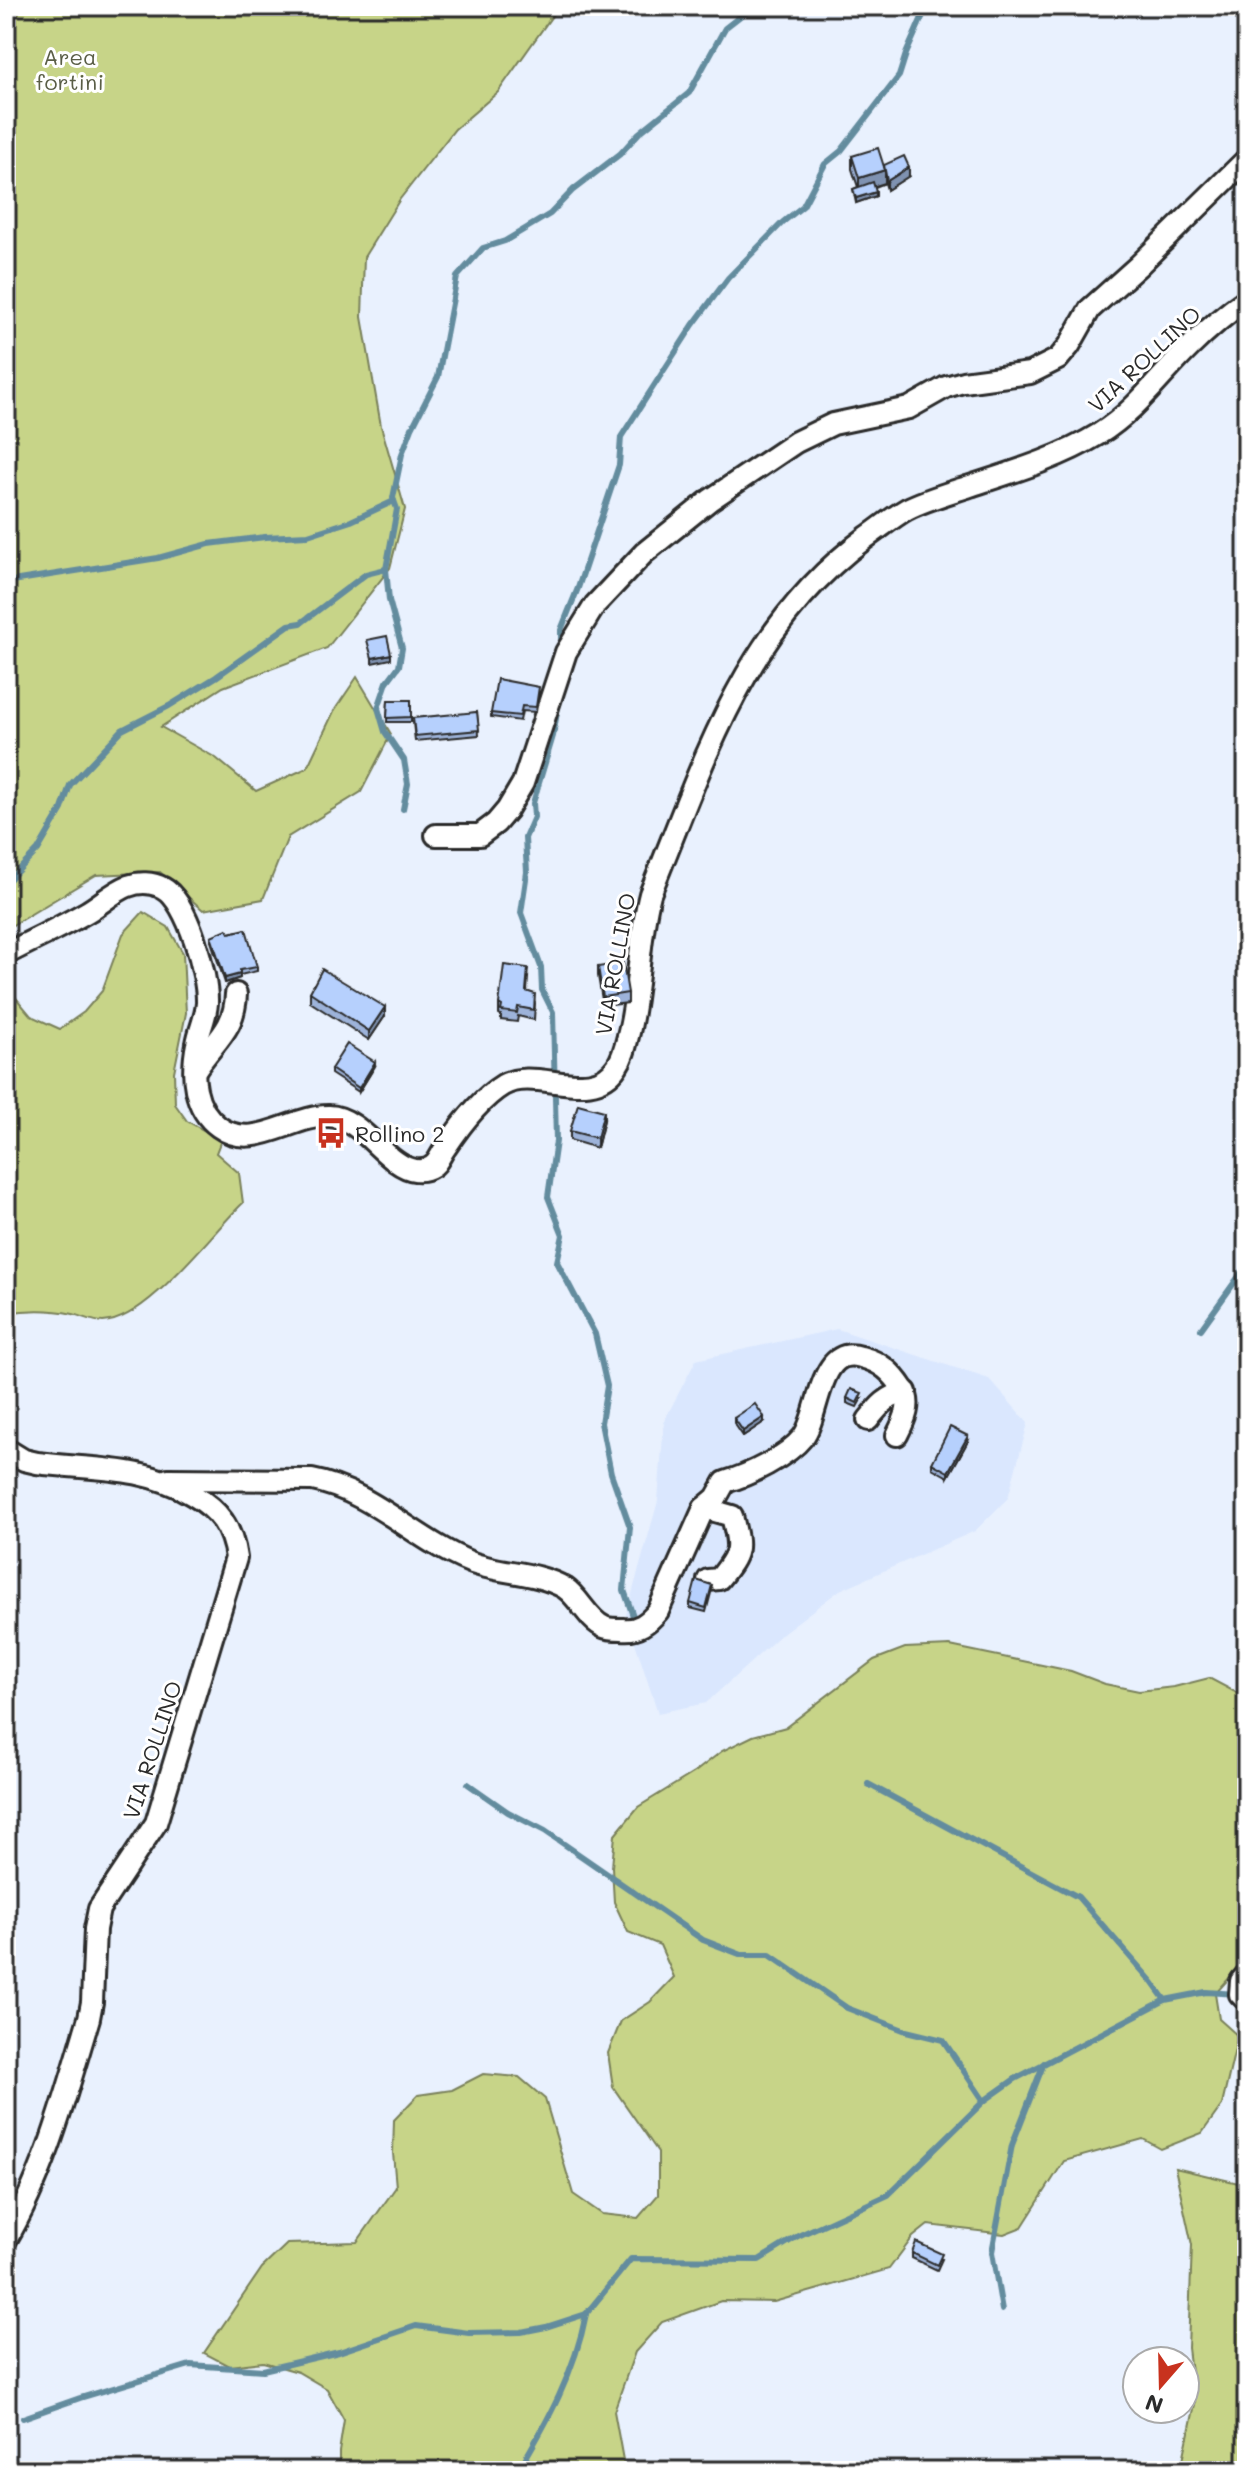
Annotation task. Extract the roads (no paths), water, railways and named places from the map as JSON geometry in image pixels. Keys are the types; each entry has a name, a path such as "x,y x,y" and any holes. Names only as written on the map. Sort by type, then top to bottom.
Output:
{"street":[{"path":"436,835 480,835 507,810 523,783 566,652 595,605 644,553 710,500 796,442 833,424 909,408 946,387 1030,373 1058,359 1090,309 1247,159"},
{"name":"VIA ROLLINO","path":"6,954 91,910 126,887 152,883 166,889 186,918 205,984 205,1019 196,1045 197,1099 209,1119 231,1134 256,1135 311,1118 334,1116 351,1124 406,1168 430,1168 472,1113 498,1088 509,1082 572,1084 597,1082 607,1077 623,1055 635,1008 650,894 730,704 750,666 786,613 828,569 910,508 1049,458 1097,436 1135,407 1191,345 1247,299"},
{"path":"196,1069 229,1028 236,1012 236,994"},
{"name":"VIA ROLLINO","path":"6,1449 24,1460 37,1463 114,1468 159,1478 312,1480 332,1484 353,1492 446,1551 472,1563 566,1588 603,1627 631,1630 647,1623 658,1611 704,1508 716,1498 725,1482 749,1474 795,1445 805,1435 826,1373 838,1360 856,1355 882,1363 906,1392"},
{"path":"868,1420 892,1395 906,1392 907,1414 897,1435"},
{"name":"VIA ROLLINO","path":"6,2240 37,2181 89,2018 99,1909 156,1823 236,1558 225,1522 205,1502 159,1478"},
{"path":"704,1508 732,1516 739,1544 733,1561 719,1579 708,1580"},
{"path":"1247,1974 1241,1981 1240,1994 1247,2001"}],"waterway":[{"path":"403,809 408,784 404,760 385,732 378,708 387,682 399,666 402,648 389,600 386,569 397,509 393,498 402,454 438,377 457,277 483,248 505,241 550,214 573,190 620,154 639,133 689,93 725,28 743,14 765,6"},
{"path":"561,648 561,630 619,465 621,437 693,325 728,278 803,206 825,164 841,151 899,76 927,6"},
{"path":"6,582 158,558 209,544 308,535 351,521 394,501"},
{"path":"6,883 38,850 62,809 70,785 122,730 216,677 289,625 301,623 366,574 386,569"},
{"path":"558,706 553,736 533,803 534,817 525,838 527,872 521,913 541,967 542,990 553,1012 556,1141 548,1197 563,1235 557,1262 595,1334 607,1386 601,1423 611,1473 630,1527 624,1590 633,1616"},
{"path":"1201,1329 1247,1265"},
{"path":"468,1784 508,1812 545,1831 703,1940 742,1955 770,1955 847,2008 906,2031 943,2040 984,2101"},
{"path":"868,1784 1078,1897 1165,2000"},
{"path":"23,2418 190,2365 263,2370 339,2352 416,2326 469,2333 521,2332 546,2327 586,2314 631,2259 759,2260 798,2236 888,2195 984,2101 1015,2079 1165,2000 1206,1992 1237,1994"},
{"path":"1002,2310 992,2252 1012,2145 1044,2063"},
{"path":"518,2471 559,2396 575,2356 586,2314"}],"place":[{"name":"Rollino 2","path":"331,1133"}],"park label":[{"name":"Area fortini","path":"70,68"}]}
